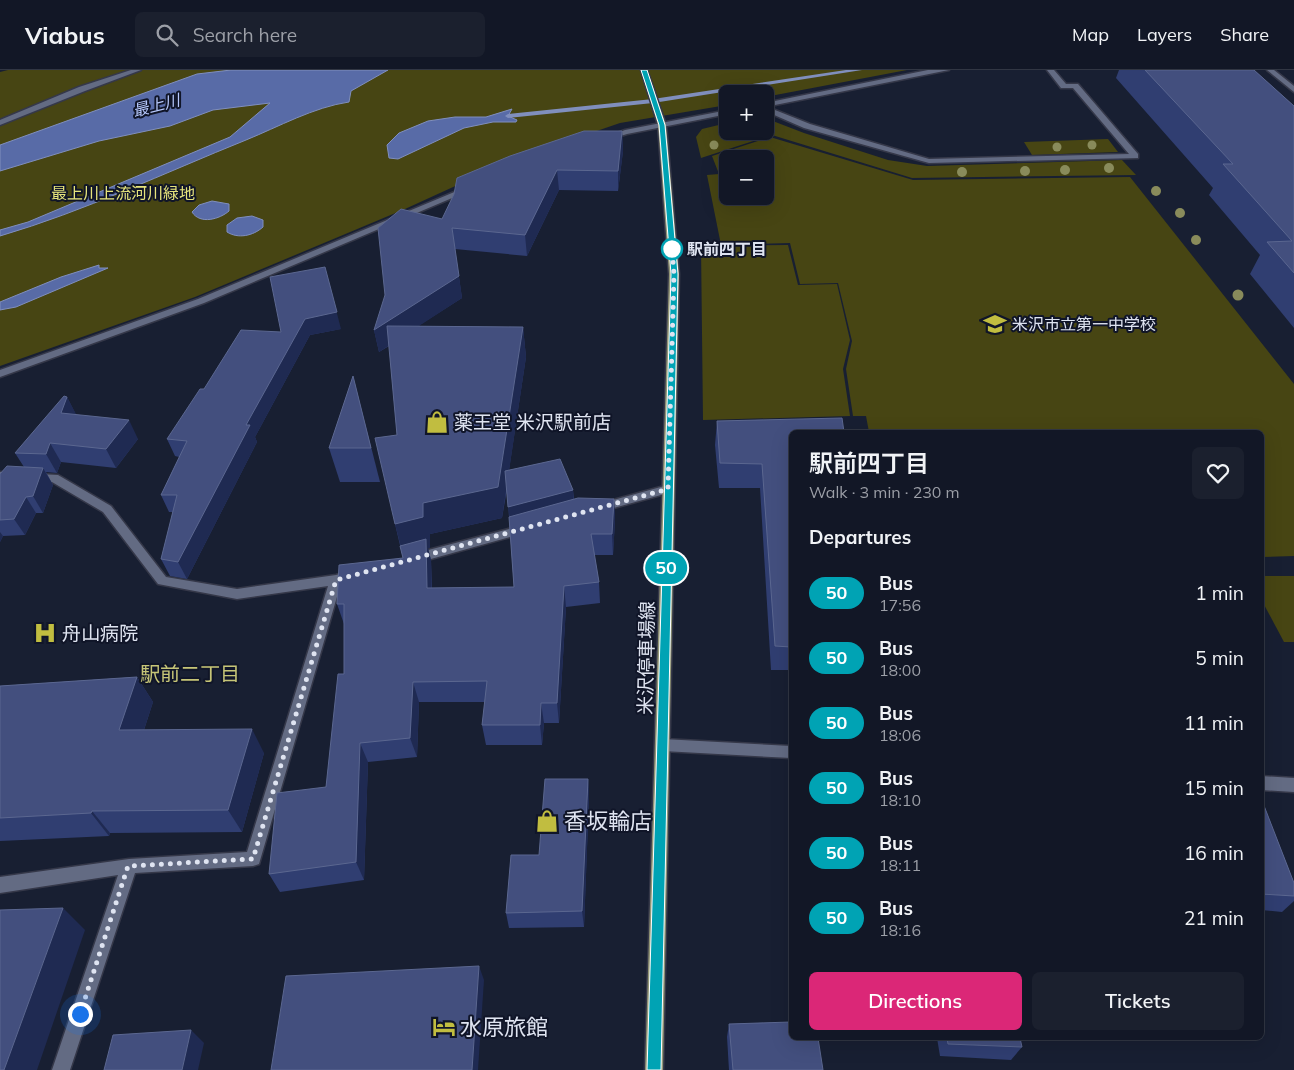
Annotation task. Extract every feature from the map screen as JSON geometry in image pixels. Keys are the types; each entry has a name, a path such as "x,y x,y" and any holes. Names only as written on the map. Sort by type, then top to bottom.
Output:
{"main road":[{"name":"米沢停車場線","path":"644,70 662,125 674,274 654,1070"}],"street":[{"path":"0,123 82,89 138,70"},
{"path":"774,104 928,72 946,70"},
{"path":"774,110 807,126 929,161 1135,156 1075,86 1064,86 1050,70"},
{"path":"1270,70 1294,90"},
{"path":"598,142 625,132 719,114"},
{"path":"0,374 201,301 474,187"},
{"path":"0,476 54,478 107,509 162,581 237,594 336,580 364,572"},
{"path":"582,513 668,489"},
{"path":"402,562 535,526"},
{"path":"0,885 128,866 253,859 336,580"},
{"path":"663,745 789,752"},
{"path":"1264,782 1294,785"},
{"path":"62,1070 128,866"}],"green space":[{"name":"最上川上流河川緑地","path":"8,70 907,70 774,95 774,85 719,85 719,106 620,123 512,160 405,209 195,297 0,366 0,72"},
{"path":"774,121 888,160 927,166 1122,160 1136,175 912,178 774,136"},
{"path":"719,125 719,140 757,140 726,150 719,150 719,152 701,158 696,137 702,129"},
{"path":"774,138 913,180 1130,177 1294,384 1294,556 1264,557 1264,430 869,430 866,416 853,416 846,369 852,341 838,283 800,284 790,243 721,245 707,175 719,174 719,205 774,205 774,150 730,150 761,140 774,140"},
{"path":"1108,139 1118,152 1032,155 1024,142"},
{"path":"719,154 719,174 712,156"},
{"path":"788,245 798,285 837,284 850,340 843,369 850,416 703,420 701,246"},
{"path":"1264,576 1294,576 1294,642 1284,642 1264,605"}],"water":[{"name":"最上川","path":"231,70 388,70 351,91 349,102 309,113 94,203 0,236 0,230 28,222 230,137 270,103 213,110 170,126 99,141 0,171 0,145 197,74"},
{"path":"512,109 508,116 517,120 516,122 493,122 464,128 398,159 389,158 387,145 399,133 428,121 455,117 486,117"},
{"path":"212,201 229,204 229,211 221,216 205,220 192,212 199,205"},
{"path":"252,216 263,220 263,227 259,230 241,236 227,232 227,225 237,218"},
{"path":"99,265 99,268 108,268 16,307 0,310 0,302 61,277"}],"building":[{"path":"1145,70 1254,70 1294,106 1294,273 1267,242 1292,241 1223,164 1233,164"},
{"path":"584,131 622,131 618,171 557,170 525,235 452,228 459,276 374,330 385,295 378,228 401,209 442,219 454,194 457,178 510,156"},
{"path":"325,267 337,312 305,319 246,425 250,425 178,562 161,559 177,495 161,495 187,441 167,439 200,389 204,389 241,330 281,332 270,277"},
{"name":"薬王堂 米沢駅前店","path":"387,326 523,327 498,487 423,503 423,517 395,524 375,438 397,435"},
{"path":"353,376 371,448 329,448"},
{"path":"64,396 67,397 61,413 129,420 106,449 50,443 46,454 15,453"},
{"path":"842,418 844,430 789,430 789,647 775,646 762,464 720,463 717,421"},
{"path":"560,459 573,490 508,507 505,471"},
{"path":"7,466 43,468 33,496 26,497 14,519 0,520 0,474"},
{"path":"578,498 614,499 612,534 591,534 599,582 564,586 557,703 541,703 540,725 482,725 487,681 413,682 410,738 360,743 356,862 269,874 277,793 326,787 338,674 344,674 344,604 337,604 339,565 403,558 400,546 426,539 427,588 514,587 509,517"},
{"path":"137,677 119,730 252,729 228,810 92,811 91,813 0,818 0,686"},
{"path":"545,779 588,779 582,911 506,913 511,855 539,855"},
{"path":"1264,806 1294,883 1294,896 1264,894"},
{"path":"63,908 4,1070 0,1070 0,910"},
{"path":"479,966 472,1070 271,1070 286,976"},
{"path":"789,1022 789,1040 818,1040 823,1070 733,1070 729,1024"},
{"path":"191,1030 182,1070 104,1070 113,1035"},
{"path":"947,1040 1020,1040 1022,1047 948,1044"}],"waterway":[{"path":"508,116 653,101 859,70"}],"bus line":[{"name":"50","path":"644,70 662,125 674,274 654,1070"}],"place":[{"name":"駅前四丁目","path":"672,249"},
{"name":"米沢市立第一中学校","path":"995,324"},
{"name":"薬王堂 米沢駅前店","path":"437,422"},
{"name":"舟山病院","path":"45,633"},
{"name":"香坂輪店","path":"547,821"},
{"name":"水原旅館","path":"444,1027"}],"district":[{"name":"駅前二丁目","path":"190,673"}],"route":[{"path":"80,1014 128,866 253,859 336,580 668,489 674,274 672,249"}]}
